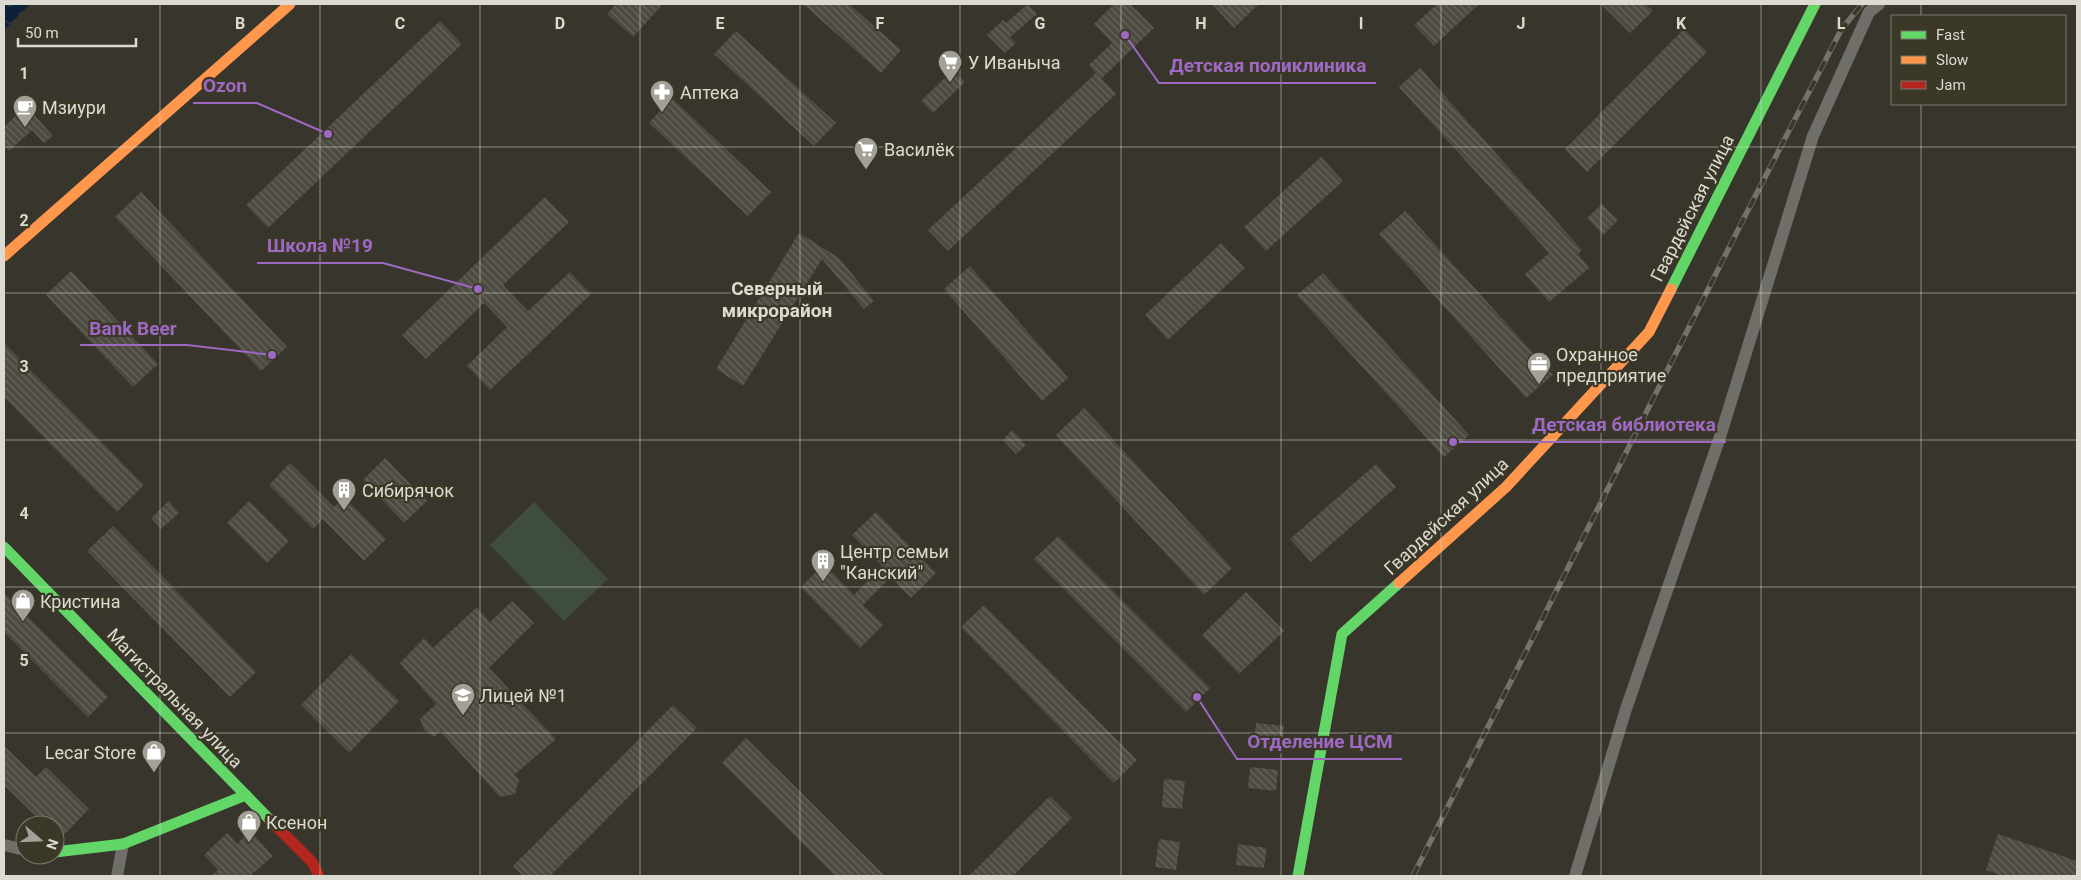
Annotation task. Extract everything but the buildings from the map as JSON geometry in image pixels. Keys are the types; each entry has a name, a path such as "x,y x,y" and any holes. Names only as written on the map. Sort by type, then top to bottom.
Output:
{"street":[{"path":"4,256 290,4"},
{"name":"Гвардейская улица","path":"1298,876 1342,634 1506,488 1649,332 1815,4"},
{"path":"1575,876 1626,709 1720,437 1813,136 1869,12 1879,4"},
{"name":"Магистральная улица","path":"4,547 312,862 319,876"},
{"path":"65,851 123,844 246,795"},
{"path":"117,876 123,844"}],"green space":[{"path":"534,502 608,579 564,621 490,545"}],"water":[{"path":"4,4 30,4 4,30"}],"railway":[{"path":"1413,876 1745,216 1841,30 1862,4"}],"traffic: fast":[{"path":"1671,289 1815,4"},
{"path":"4,547 270,820"},
{"path":"1298,876 1342,634 1399,583"},
{"path":"65,851 123,844 246,795"}],"traffic: slow":[{"path":"4,256 290,4"},
{"path":"1399,583 1506,487 1649,332 1671,289"}],"traffic: jam":[{"path":"270,820 312,862 319,876"}],"place":[{"name":"Детская поликлиника","path":"1125,35"},
{"name":"У Иваныча","path":"950,83"},
{"name":"Аптека","path":"662,113"},
{"name":"Мзиури","path":"25,128"},
{"name":"Ozon","path":"328,134"},
{"name":"Василёк","path":"866,170"},
{"name":"Школа №19","path":"478,289"},
{"name":"Bank Beer","path":"272,355"},
{"name":"Охранное предприятие","path":"1539,385"},
{"name":"Детская библиотека","path":"1453,442"},
{"name":"Сибирячок","path":"344,511"},
{"name":"Центр семьи \"Канский\"","path":"823,582"},
{"name":"Кристина","path":"23,622"},
{"name":"Отделение ЦСМ","path":"1197,697"},
{"name":"Лицей №1","path":"463,716"},
{"name":"Lecar Store","path":"154,773"},
{"name":"Ксенон","path":"249,843"}],"district":[{"name":"Северный микрорайон","path":"777,299"}]}
